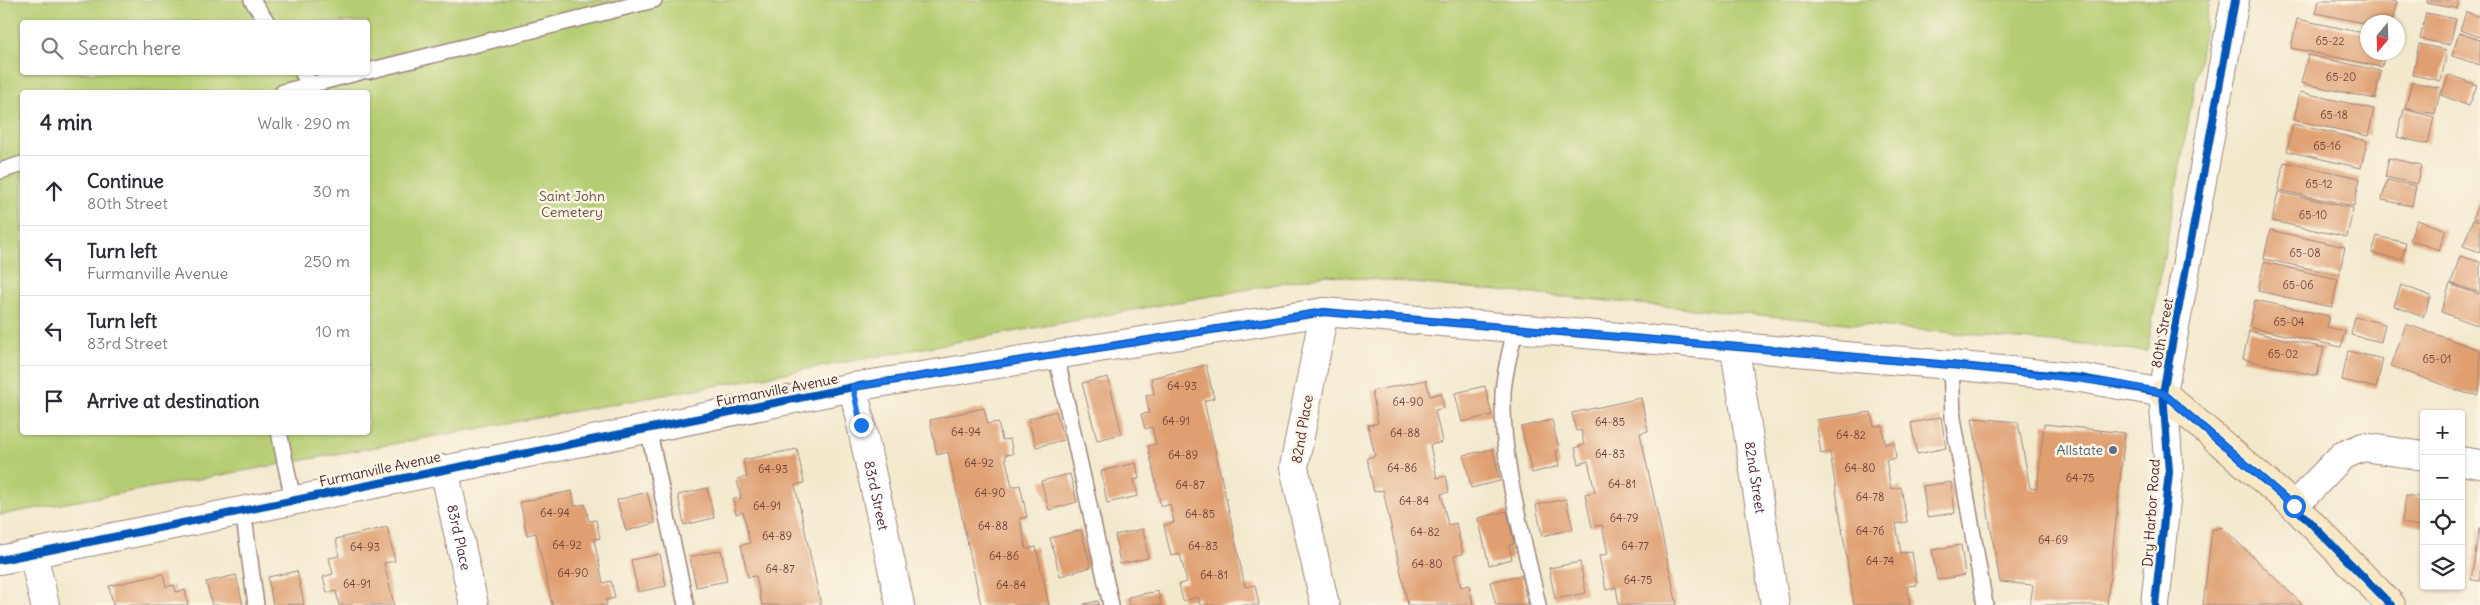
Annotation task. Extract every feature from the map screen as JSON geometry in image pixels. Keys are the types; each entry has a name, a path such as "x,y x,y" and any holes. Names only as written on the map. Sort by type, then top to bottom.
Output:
{"street":[{"name":"80th Street","path":"2163,393 2234,0"},
{"name":"Furmanville Avenue","path":"0,560 853,387 1324,312 1951,365 2100,381 2163,393"},
{"name":"82nd Place","path":"1324,312 1294,467 1325,605"},
{"name":"82nd Street","path":"1735,348 1775,605"},
{"name":"83rd Street","path":"853,387 900,605"},
{"path":"2163,393 2294,506 2392,605"},
{"name":"Dry Harbor Road","path":"2155,605 2169,472 2163,393"},
{"path":"2294,506 2342,456 2363,447 2420,455"},
{"path":"2465,462 2480,464"},
{"name":"83rd Place","path":"444,469 474,605"},
{"path":"33,553 45,605"}],"lane":[{"path":"252,0 266,20"},
{"path":"370,71 654,0"},
{"path":"289,90 308,83 346,75"},
{"path":"0,171 20,165"},
{"path":"1515,329 1503,391 1503,426 1508,468 1538,605"},
{"path":"1056,354 1111,605"},
{"path":"1951,365 1953,418 1985,605"},
{"path":"648,428 686,605"},
{"path":"280,435 294,500"},
{"path":"243,510 256,605"}],"green space":[{"name":"Saint John Cemetery","path":"0,0 2210,0 2147,351 1327,275 0,515"}],"building":[{"path":"2319,0 2387,0 2397,2 2394,15 2360,15 2360,22 2316,13"},
{"path":"2428,0 2459,0 2457,9 2427,3"},
{"path":"2466,12 2480,17 2480,37 2460,30"},
{"path":"2426,13 2456,19 2450,45 2420,39"},
{"path":"2297,19 2360,32 2360,60 2383,60 2382,67 2291,48"},
{"path":"2459,33 2480,40 2480,65 2452,56"},
{"path":"2419,44 2447,50 2441,81 2413,75"},
{"path":"2308,55 2381,71 2375,99 2301,83"},
{"path":"2449,75 2477,85 2469,106 2441,95"},
{"path":"2412,82 2441,88 2435,114 2405,108"},
{"path":"2300,92 2374,109 2368,136 2294,120"},
{"path":"2404,109 2434,117 2428,144 2397,137"},
{"path":"2293,124 2367,141 2361,168 2287,151"},
{"path":"2389,158 2421,165 2417,184 2385,177"},
{"path":"2284,162 2360,178 2354,206 2278,190"},
{"path":"2387,180 2416,186 2412,206 2382,200"},
{"path":"2278,192 2353,208 2347,237 2272,221"},
{"path":"2480,199 2480,220 2473,218"},
{"path":"2417,220 2446,230 2439,250 2410,240"},
{"path":"2473,220 2480,222 2480,252 2463,246"},
{"path":"2270,230 2345,247 2339,275 2264,259"},
{"path":"2377,236 2406,243 2402,260 2372,253"},
{"path":"2460,256 2480,262 2480,293 2451,283"},
{"path":"2264,262 2338,279 2332,307 2258,291"},
{"path":"2450,284 2480,295 2480,326 2441,312"},
{"path":"2401,285 2431,296 2423,317 2394,306"},
{"path":"2255,300 2329,316 2327,327 2345,331 2341,347 2249,327"},
{"path":"2355,317 2385,324 2381,342 2351,335"},
{"path":"2406,324 2480,350 2480,387 2477,395 2465,393 2391,366"},
{"path":"2249,331 2324,348 2317,376 2243,359"},
{"path":"2348,351 2383,359 2376,388 2342,380"},
{"path":"1206,365 1214,398 1204,401 1245,587 1255,585 1259,605 1200,605 1198,597 1183,601 1179,584 1187,582 1180,554 1171,556 1167,539 1164,525 1174,523 1170,504 1161,507 1148,446 1156,444 1152,427 1145,429 1141,414 1149,413 1146,395 1154,394 1151,378"},
{"path":"1108,377 1122,434 1097,440 1082,383"},
{"path":"1426,380 1430,396 1441,393 1444,408 1435,410 1442,442 1430,445 1437,478 1446,476 1449,492 1441,494 1448,525 1456,523 1463,554 1454,556 1461,587 1469,585 1473,605 1408,605 1383,490 1374,492 1367,458 1375,456 1368,425 1378,423 1372,391"},
{"path":"1485,386 1492,415 1462,422 1455,393"},
{"path":"1641,398 1648,431 1640,433 1677,605 1619,605 1616,587 1606,590 1599,556 1608,554 1602,525 1592,527 1585,494 1595,492 1588,461 1579,464 1575,448 1584,445 1581,430 1576,431 1572,413"},
{"path":"984,408 988,424 998,422 1002,440 1010,439 1013,454 1005,455 1012,487 1020,485 1027,517 1020,518 1026,549 1036,547 1049,605 981,605 948,452 937,455 930,420"},
{"path":"1056,411 1064,440 1036,447 1028,419"},
{"path":"1871,412 1874,426 1882,425 1885,444 1894,442 1896,458 1886,460 1891,489 1901,487 1907,522 1896,524 1901,553 1912,552 1917,585 1907,586 1910,605 1854,605 1830,452 1821,454 1816,420"},
{"path":"1941,417 1946,448 1917,454 1911,423"},
{"path":"1972,418 2018,422 2030,488 2037,489 2044,424 2125,433 2107,605 2030,605 2033,585 2000,582"},
{"path":"1552,420 1559,450 1556,452 1559,466 1532,473 1521,427"},
{"path":"797,449 804,483 795,485 821,605 762,605 756,576 748,577 741,545 750,543 743,512 736,514 733,499 741,498 737,479 747,477 743,460"},
{"path":"1493,449 1500,481 1471,488 1464,455"},
{"path":"1136,463 1139,479 1134,480 1138,496 1107,503 1101,471"},
{"path":"1070,474 1077,502 1049,510 1041,481"},
{"path":"1951,482 1955,513 1927,517 1923,486"},
{"path":"707,488 714,518 684,525 678,495"},
{"path":"572,491 575,506 585,504 589,521 596,520 600,538 594,539 603,583 611,581 615,598 605,600 607,605 552,605 536,533 527,535 520,502"},
{"path":"647,492 655,523 626,531 617,500"},
{"path":"2406,495 2420,497 2420,526 2402,523"},
{"path":"1566,499 1573,529 1542,536 1536,505"},
{"path":"1507,511 1514,544 1509,545 1512,559 1489,565 1478,518"},
{"path":"387,527 395,561 384,563 394,605 339,605 336,591 327,593 323,577 333,574 329,558 339,556 336,539"},
{"path":"2222,527 2303,605 2203,605 2212,530"},
{"path":"1143,529 1148,558 1120,564 1115,535"},
{"path":"2480,529 2480,581 2471,580"},
{"path":"1081,530 1091,567 1060,576 1050,538"},
{"path":"1961,545 1965,575 1937,580 1932,550"},
{"path":"721,550 727,581 696,587 690,557"},
{"path":"660,554 666,586 638,592 631,560"},
{"path":"1580,562 1586,593 1555,599 1549,568"},
{"path":"297,571 304,604 273,605 268,577"},
{"path":"163,574 166,587 174,585 176,592 185,590 188,605 113,605 109,586"},
{"path":"236,575 243,605 212,605 206,582"},
{"path":"1521,575 1528,605 1496,605 1490,582"},
{"path":"1158,591 1161,605 1129,605 1128,597"},
{"path":"1098,601 1099,605 1084,605 1084,604"}],"cycle path":[{"path":"2155,605 2169,472 2163,393 2235,0"},
{"path":"0,560 853,387 1324,312 1951,365 2081,378 2163,393 2294,506 2391,605"}],"place":[{"name":"Allstate","path":"2113,450"}],"route":[{"path":"861,425 853,387 1324,312 1951,365 2081,378 2120,384 2163,393 2294,506"}]}
